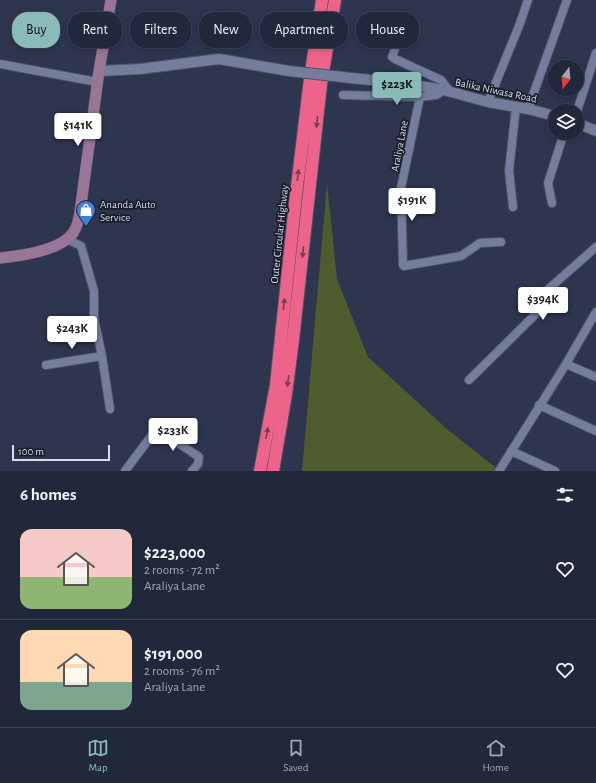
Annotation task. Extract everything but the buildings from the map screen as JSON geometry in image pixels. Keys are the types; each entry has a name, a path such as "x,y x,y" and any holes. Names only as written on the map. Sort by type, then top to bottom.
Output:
{"highway":[{"name":"Outer Circular Highway","path":"260,471 276,385 298,179 310,79 322,0"},
{"path":"273,471 285,402 291,355 321,84 335,0"}],"main road":[{"path":"0,258 33,254 49,248 67,239 73,233 78,223 98,76 111,0"}],"street":[{"path":"488,102 528,0"},
{"path":"528,109 567,0"},
{"path":"343,95 420,97 447,92 441,80 392,57 395,48"},
{"path":"578,104 596,53"},
{"name":"Balika Niwasa Road","path":"98,76 219,59 288,71 401,83 548,114"},
{"path":"0,64 98,76"},
{"name":"Araliya Lane","path":"420,97 402,188 403,265 461,256 480,243 501,242"},
{"path":"513,207 509,171 516,107"},
{"path":"584,126 596,130"},
{"path":"552,203 548,183 562,140"},
{"path":"67,239 81,246 94,291 94,318 102,356 110,409"},
{"path":"469,380 549,301 544,293 596,247"},
{"path":"499,471 539,405 593,323 596,312"},
{"path":"46,365 102,356"},
{"path":"566,364 596,377"},
{"path":"539,405 596,431"},
{"path":"125,471 154,431 161,431 199,458 198,464 192,471"},
{"path":"511,451 555,471"}],"green space":[{"path":"327,183 337,279 368,357 447,429 500,471 302,471"}],"place":[{"name":"Ananda Auto Service","path":"86,227"}]}
